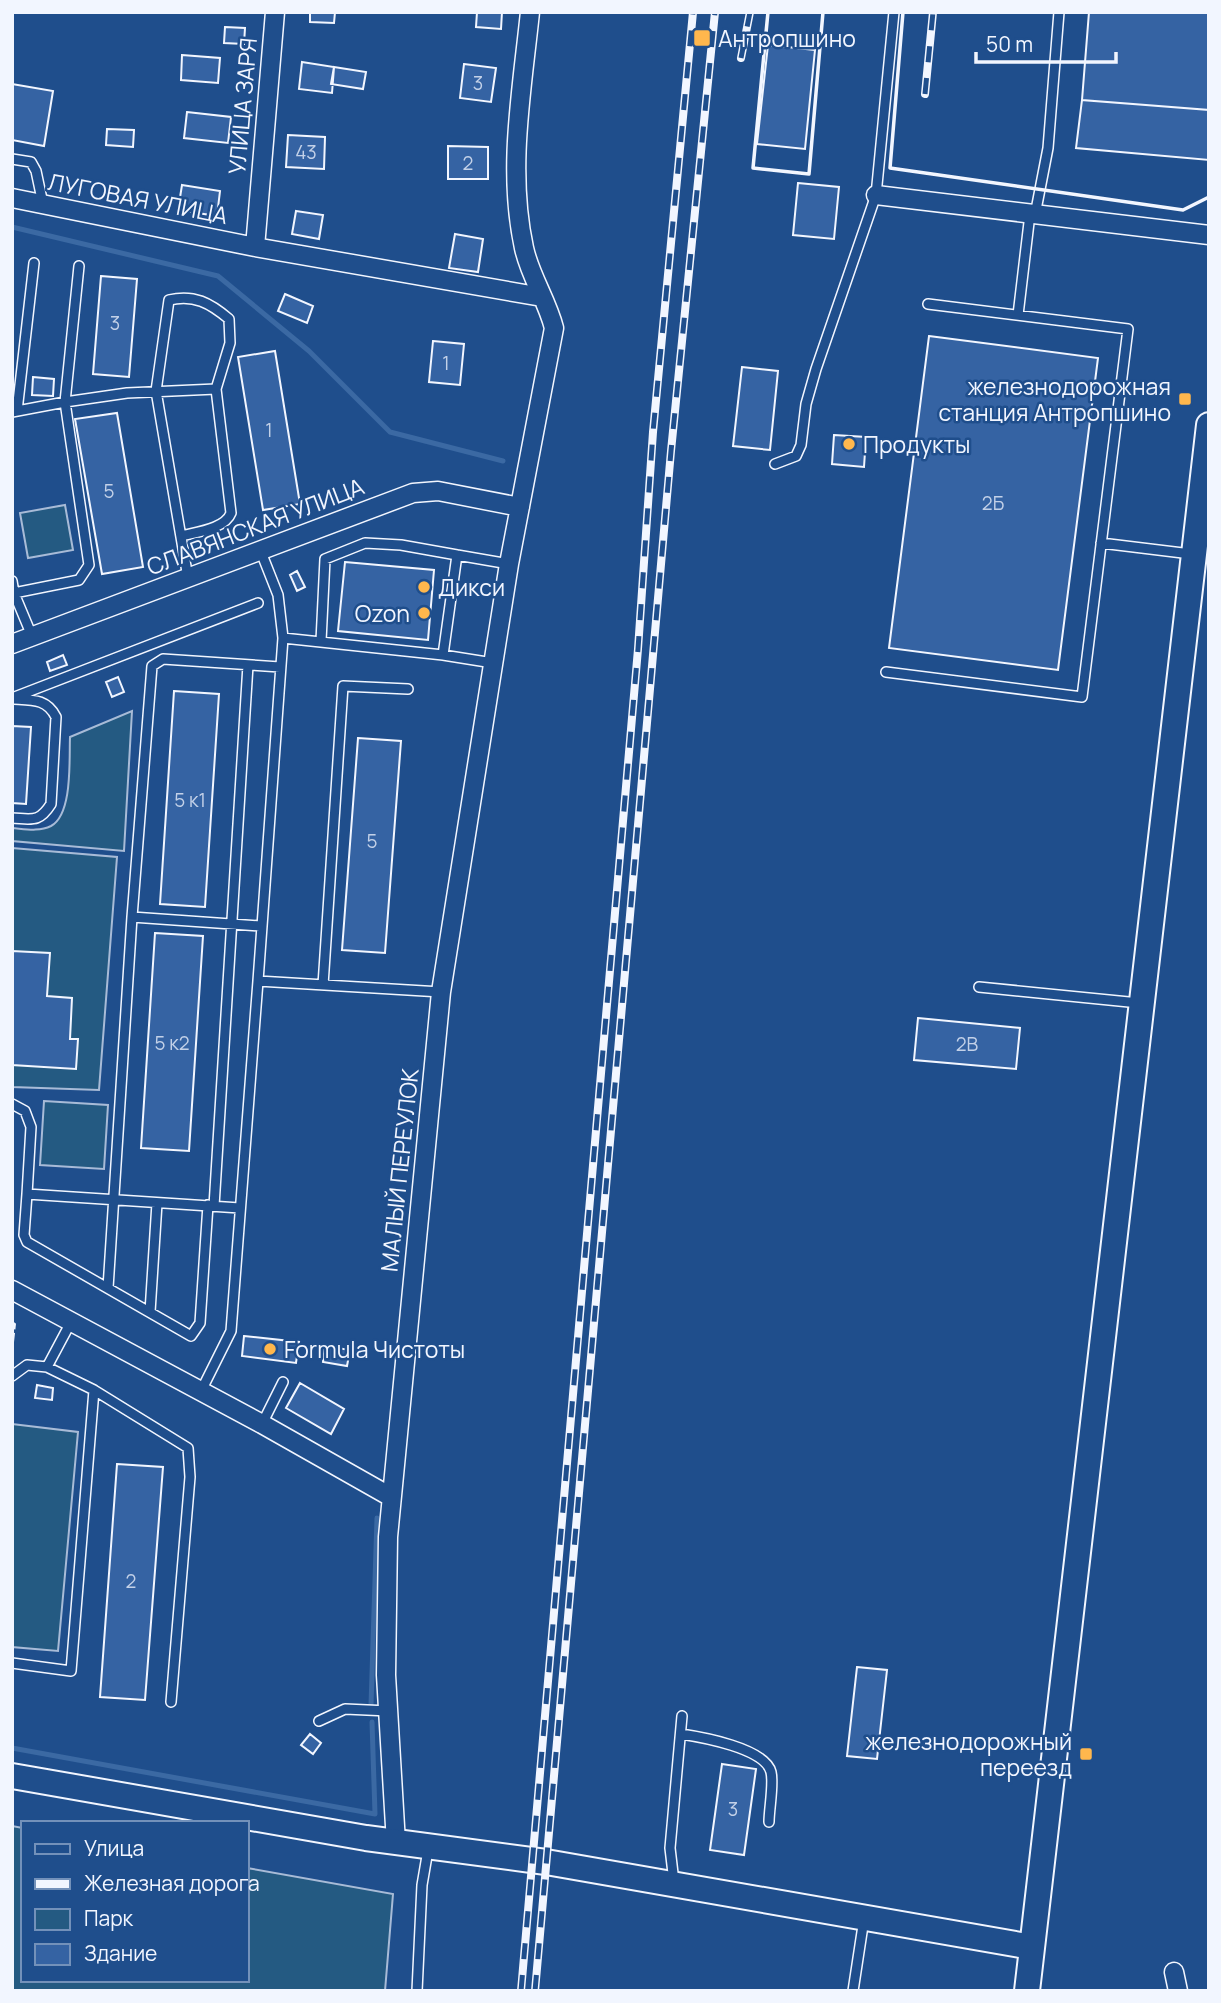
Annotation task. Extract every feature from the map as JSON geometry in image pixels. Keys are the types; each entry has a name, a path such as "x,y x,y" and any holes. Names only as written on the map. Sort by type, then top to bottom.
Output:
{"street":[{"name":"УЛИЦА ЗАРЯ","path":"255,247 275,12"},
{"name":"МАЛЫЙ ПЕРЕУЛОК","path":"396,1843 386,1675 391,1497 441,992 509,564 554,328 549,307 542,297 524,248 515,167 530,12"},
{"path":"876,195 1209,235"},
{"name":"ЛУГОВАЯ УЛИЦА","path":"12,198 255,247 542,297"},
{"path":"1027,1991 1209,425"},
{"name":"СЛАВЯНСКАЯ УЛИЦА","path":"12,644 188,580 413,493 438,491 520,507"},
{"path":"12,1290 262,1424 391,1497"},
{"path":"12,1776 396,1843 546,1862 1032,1947"},
{"path":"1174,1972 1178,1991"}],"lane":[{"path":"775,464 796,456 801,445 806,404 816,369 876,195 894,12"},
{"path":"1018,315 1033,215 1048,148 1059,12"},
{"path":"12,159 31,162 36,170 43,204"},
{"path":"34,263 15,411 156,391 216,389"},
{"path":"15,593 79,580 89,565 65,402 79,266"},
{"path":"181,536 221,524 229,519 231,513 216,389 230,342 229,319 209,303 184,296 169,300 156,391 188,580"},
{"path":"886,672 1082,697 1128,329 928,304"},
{"path":"321,641 325,559 365,543 401,545 509,564"},
{"path":"1101,543 1193,555"},
{"path":"200,1392 231,1331 283,638 278,595 261,552"},
{"path":"443,655 457,555"},
{"path":"12,581 33,636"},
{"path":"12,698 258,603"},
{"path":"283,638 493,663"},
{"path":"108,1288 132,917 152,666 145,648"},
{"path":"152,666 163,659 280,667"},
{"path":"12,1104 25,1111 31,1127 24,1235 27,1242 191,1336 200,1323 211,1206 248,665"},
{"path":"323,985 343,686 408,689"},
{"path":"12,698 41,701 51,708 56,718 51,804 45,814 37,819 12,818"},
{"path":"132,917 260,926"},
{"path":"258,981 441,992"},
{"path":"979,987 1141,1003"},
{"path":"27,1194 240,1208"},
{"path":"150,1312 157,1203"},
{"path":"47,1367 71,1322"},
{"path":"12,1376 27,1365 47,1367 94,1390 188,1448 190,1477 172,1702"},
{"path":"262,1424 283,1382"},
{"path":"12,1663 71,1671 94,1390"},
{"path":"319,1721 345,1709 389,1711"},
{"path":"674,1885 670,1848 682,1716"},
{"path":"681,1734 720,1740 766,1763 771,1772 769,1822"},
{"path":"417,1991 422,1885 428,1847"},
{"path":"853,1991 864,1918"}],"green space":[{"path":"65,505 73,550 28,558 20,513"},
{"path":"132,711 124,851 12,841 12,828 42,829 58,820 68,785 70,737"},
{"path":"12,848 117,857 99,1090 12,1087"},
{"path":"44,1101 108,1105 104,1169 40,1165"},
{"path":"12,1424 78,1432 58,1651 12,1647"},
{"path":"12,1826 21,1828 21,1982 248,1982 248,1868 393,1894 385,1991 12,1991"}],"building":[{"path":"310,12 335,12 334,23 310,22"},
{"path":"477,12 502,12 501,29 476,27"},
{"path":"1089,12 1209,12 1209,110 1082,100"},
{"path":"225,27 245,28 244,44 224,43"},
{"path":"768,45 815,50 805,149 757,144"},
{"path":"182,55 220,58 218,83 181,80"},
{"path":"302,62 334,67 332,93 299,89"},
{"path":"464,64 496,68 491,102 460,98"},
{"path":"334,67 366,72 363,89 331,84"},
{"path":"12,84 53,91 44,146 12,140"},
{"path":"1082,100 1209,110 1209,160 1076,148"},
{"path":"187,112 231,117 228,143 184,138"},
{"path":"107,129 134,130 133,147 106,145"},
{"path":"288,135 325,137 324,169 286,167"},
{"path":"448,146 488,147 488,179 448,179"},
{"path":"798,183 839,187 834,239 793,235"},
{"path":"182,185 220,191 217,216 178,210"},
{"path":"296,211 323,215 319,239 292,234"},
{"path":"455,234 483,239 478,272 449,268"},
{"path":"101,276 137,279 129,377 93,374"},
{"path":"285,294 313,306 307,323 278,311"},
{"path":"929,336 1098,358 1058,670 889,648"},
{"path":"433,341 464,344 460,385 429,382"},
{"path":"275,351 300,504 263,510 238,357"},
{"path":"742,367 778,371 770,450 733,446"},
{"path":"33,377 54,379 53,396 32,395"},
{"path":"117,413 143,567 102,574 75,419"},
{"name":"Продукты","path":"834,435 866,437 864,467 832,464"},
{"path":"345,562 434,570 428,640 338,631"},
{"path":"297,571 305,587 297,591 290,575"},
{"path":"63,655 67,665 50,671 47,662"},
{"path":"118,677 124,692 112,697 106,682"},
{"path":"174,691 219,694 205,907 160,904"},
{"path":"12,726 31,727 26,804 12,803"},
{"path":"358,738 401,741 385,953 342,950"},
{"path":"155,933 203,936 189,1151 141,1148"},
{"path":"12,951 50,953 47,996 72,998 70,1039 78,1039 76,1069 12,1065"},
{"path":"918,1018 1020,1028 1016,1069 914,1060"},
{"name":"Formula Чистоты","path":"244,1336 299,1342 296,1363 242,1356"},
{"path":"325,1346 350,1350 347,1366 323,1362"},
{"path":"300,1383 344,1409 331,1434 286,1408"},
{"path":"37,1385 53,1388 52,1400 35,1398"},
{"path":"117,1464 163,1467 145,1700 100,1697"},
{"path":"857,1667 887,1670 877,1759 847,1756"},
{"path":"310,1734 321,1743 313,1754 301,1745"},
{"path":"722,1764 756,1769 744,1855 710,1850"}],"waterway":[{"path":"12,227 218,276 309,351 390,432 503,461"},
{"path":"371,1705 377,1518"},
{"path":"12,1748 375,1814 372,1722"}],"railway":[{"path":"521,1991 638,649 653,432 693,12"},
{"path":"535,1991 671,451 715,12"},
{"path":"741,58 750,12"},
{"path":"925,94 933,12"}],"fence":[{"path":"12,1322 15,1324 12,1351"}],"wall":[{"path":"768,12 753,168 809,174 823,12"},
{"path":"903,12 890,168 1183,210 1209,197"}],"place":[{"name":"Антропшино","path":"702,38"},
{"name":"железнодорожная станция Антропшино","path":"1185,399"},
{"name":"Продукты","path":"849,444"},
{"name":"Дикси","path":"424,587"},
{"name":"Ozon","path":"424,613"},
{"name":"Formula Чистоты","path":"270,1349"},
{"name":"железнодорожный переезд","path":"1086,1754"}]}
